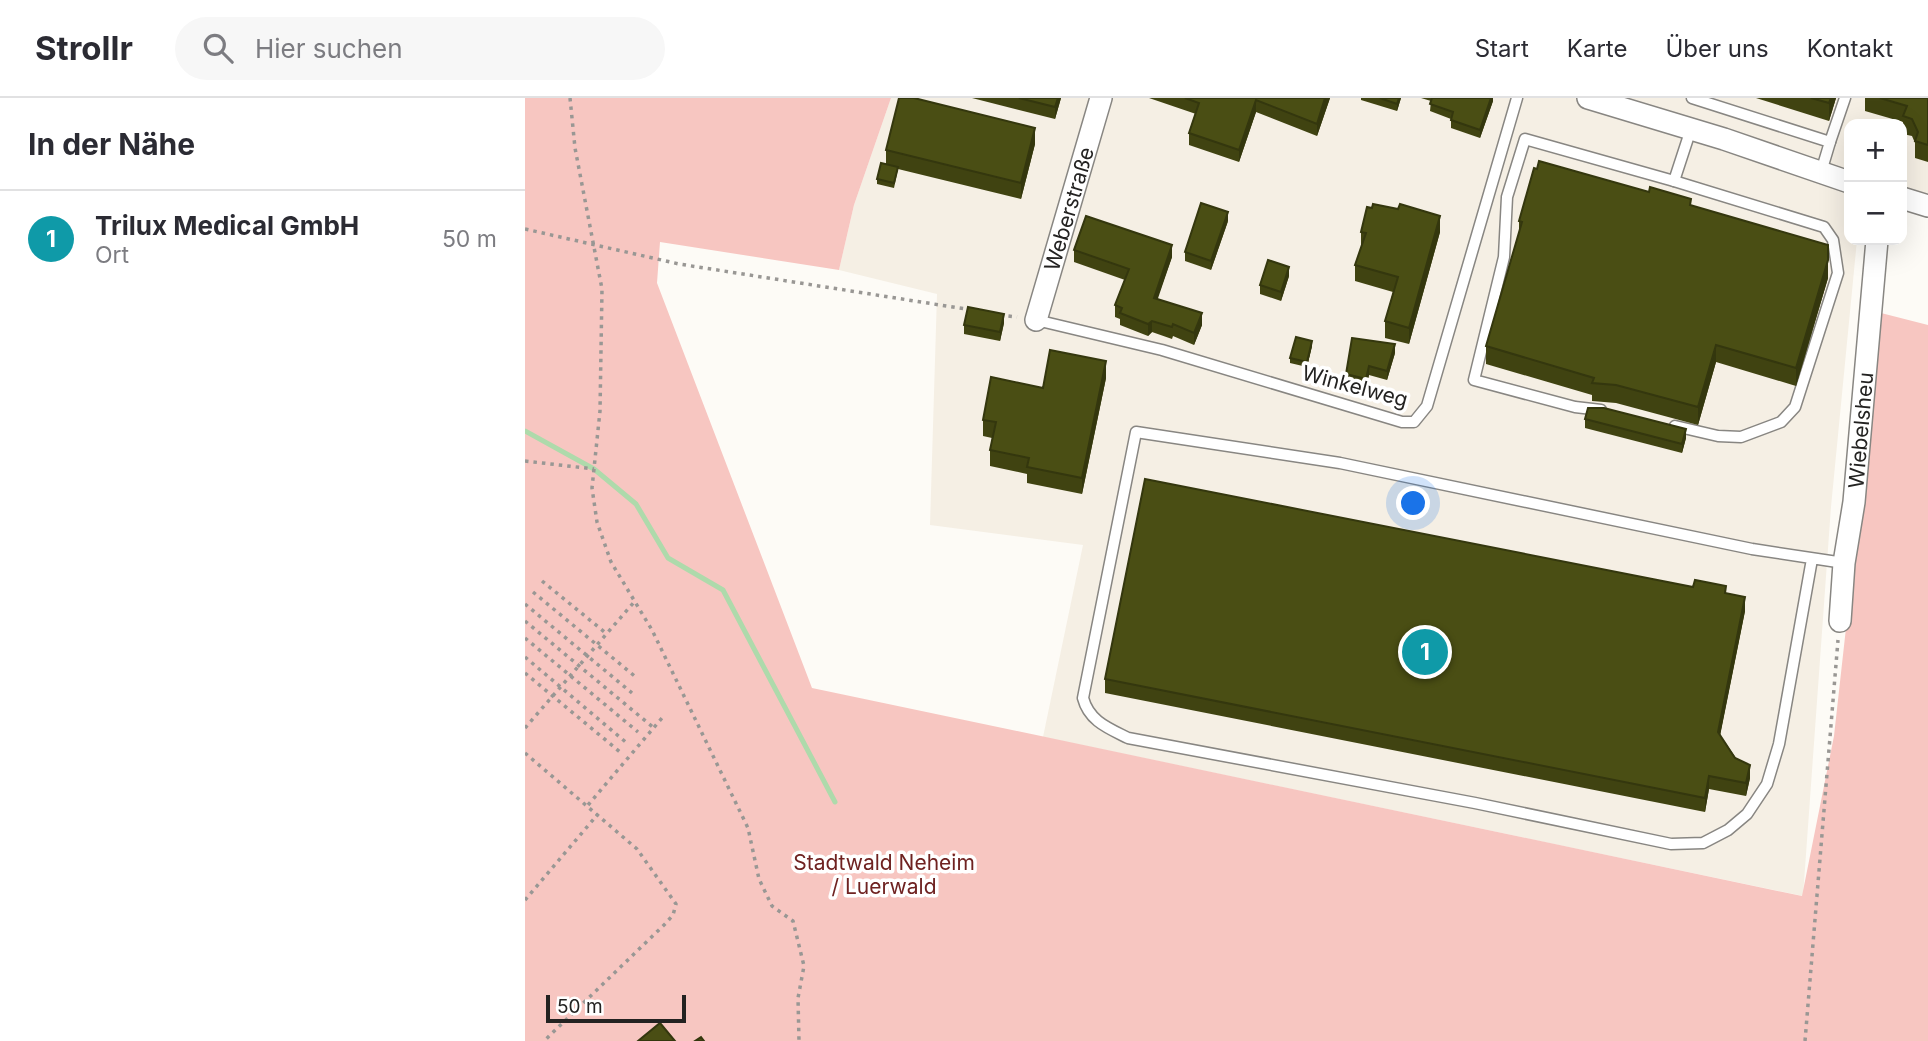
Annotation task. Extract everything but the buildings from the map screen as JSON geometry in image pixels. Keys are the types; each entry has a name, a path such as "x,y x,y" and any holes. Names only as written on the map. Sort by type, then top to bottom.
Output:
{"street":[{"name":"Weberstraße","path":"1036,320 1101,98"},
{"path":"1588,98 1844,180"},
{"path":"1907,200 1928,206"},
{"name":"Wiebelsheu","path":"1840,621 1844,563 1854,502 1877,245"}],"lane":[{"name":"Winkelweg","path":"1036,320 1161,350 1402,422 1414,422 1427,406 1517,98"},
{"path":"1692,98 1830,142"},
{"path":"1821,172 1845,98"},
{"path":"1674,181 1691,129"},
{"path":"1611,410 1575,407 1474,380 1504,257 1507,197 1525,139 1674,181 1824,228 1833,240 1838,273 1803,387 1795,407 1781,422 1741,437 1718,436 1662,423"},
{"path":"1812,559 1779,744 1767,783 1747,814 1728,830 1703,843 1671,844 1475,803 1128,738 1099,723 1086,709 1083,698 1136,432 1340,463 1812,559 1844,563"}],"path":[{"path":"570,98 575,148 602,289 603,319 592,498 600,532 611,562 652,630 748,828 759,879 772,906 793,921 804,966 798,998 799,1041"},
{"path":"525,229 679,264 981,312"},
{"path":"995,314 1036,320"},
{"path":"525,461 594,469"},
{"path":"542,581 607,634"},
{"path":"533,592 636,678"},
{"path":"525,728 635,601"},
{"path":"525,604 632,693"},
{"path":"525,621 654,728"},
{"path":"1805,1041 1840,621"},
{"path":"525,638 638,732"},
{"path":"525,656 628,744"},
{"path":"525,673 620,752"},
{"path":"588,805 662,718"},
{"path":"525,753 627,839 650,864 673,898 676,910 666,924 544,1041"},
{"path":"525,900 598,814"}],"shaded area":[{"path":"891,98 1928,98 1928,195 1907,189 1907,119 1844,119 1844,245 1857,245 1831,507 1803,896 1043,737 1083,545 930,525 937,294 839,270 854,205"}],"green space":[{"name":"Stadtwald Neheim / Luerwald","path":"525,98 891,98 854,205 839,270 660,242 657,283 812,688 1802,896 1834,736 1881,313 1928,325 1928,1041 525,1041"}],"waterway":[{"path":"525,431 594,469 636,504 668,558 723,590 835,802"}],"place":[{"name":"Trilux Medical GmbH","path":"1425,652"}]}
